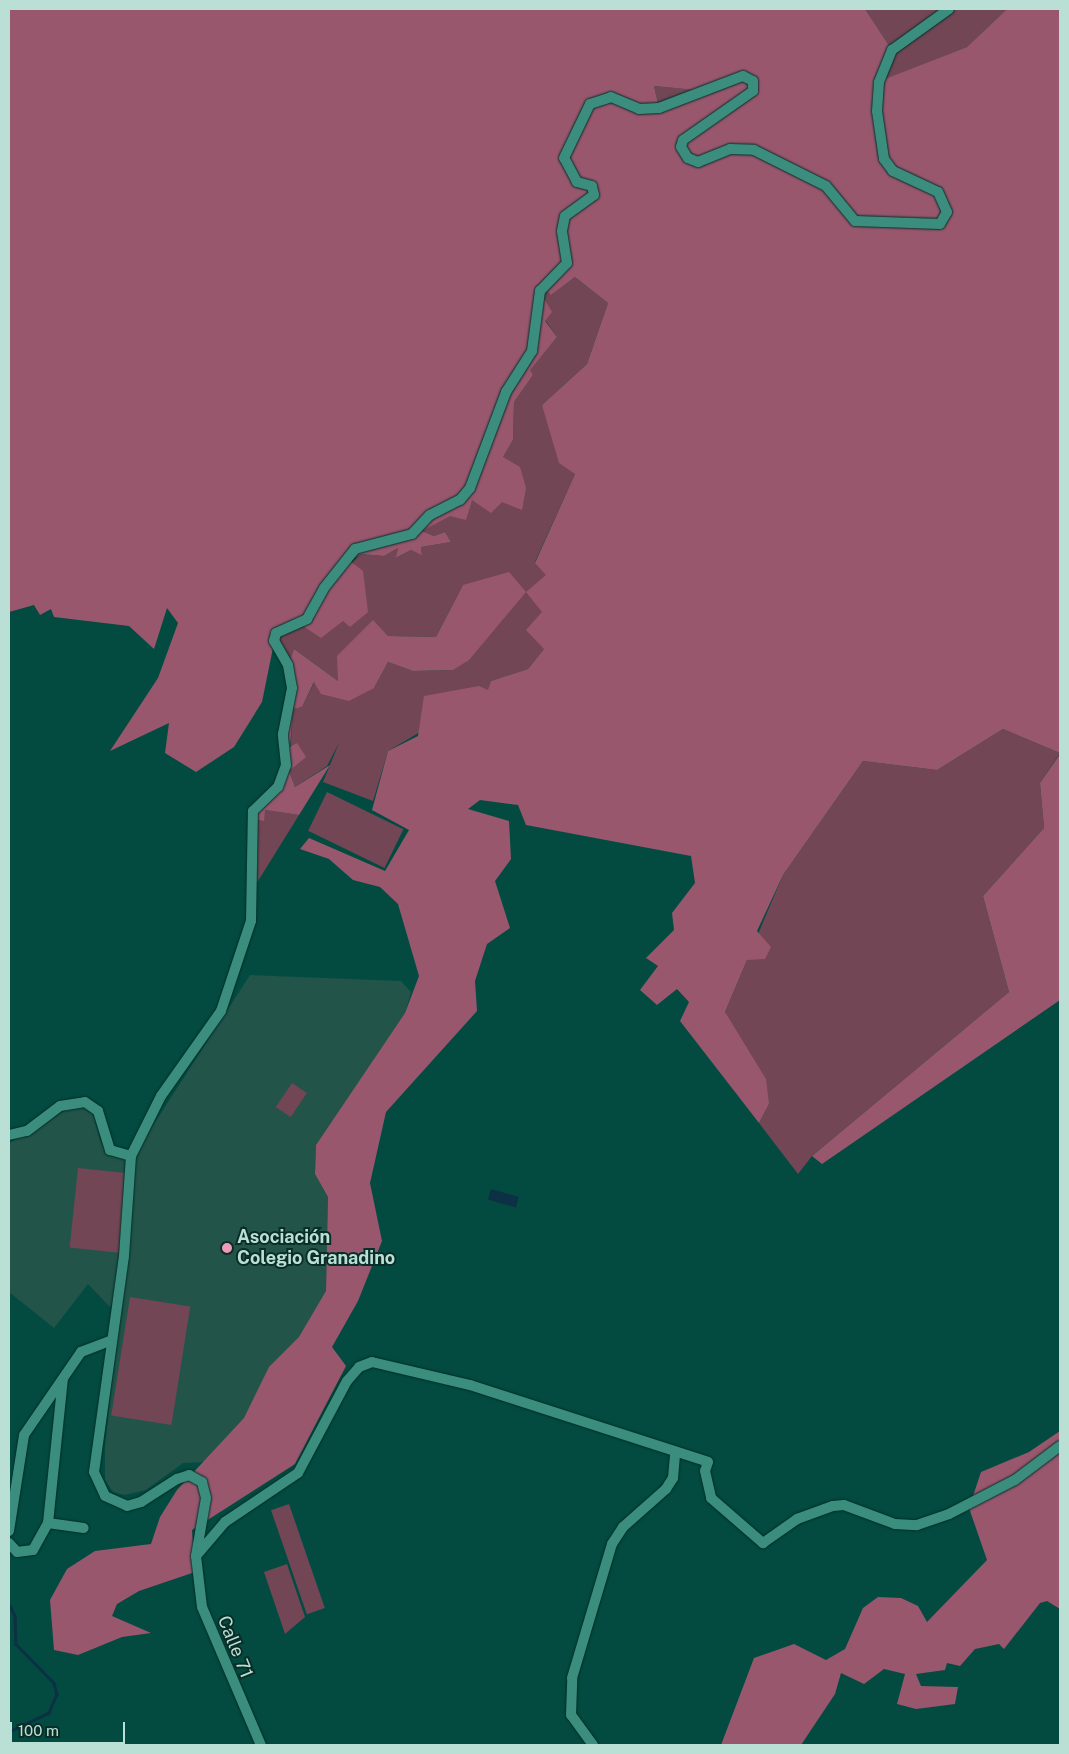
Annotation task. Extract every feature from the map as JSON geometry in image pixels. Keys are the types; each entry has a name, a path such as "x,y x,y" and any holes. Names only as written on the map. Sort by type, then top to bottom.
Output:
{"street":[{"path":"9,1531 15,1512 24,1435 82,1352 110,1341 124,1256 131,1156 160,1096 221,1011 244,947 253,889 253,811 278,787 286,766 283,734 292,688 288,665 274,641 276,633 307,619 324,588 355,549 412,534 430,515 460,500 470,488 506,392 532,351 540,291 567,263 562,231 565,216 594,195 592,186 577,182 564,158 590,104 611,97 640,108 659,108 743,76 753,81 753,91 683,140 681,147 688,158 698,162 730,149 754,150 826,186 854,221 940,224 947,212 938,192 893,172 884,159 877,111 879,82 892,50 949,9"},
{"path":"9,1135 27,1131 60,1106 85,1102 98,1111 110,1150 131,1156"},
{"name":"Calle 71","path":"110,1341 94,1472 97,1484 114,1503 127,1506 141,1502 177,1479 196,1476 205,1486 206,1498 196,1556 207,1625 260,1745"},
{"path":"196,1556 225,1522 298,1474 347,1381 359,1366 372,1362 385,1362 470,1385 675,1453 708,1462 705,1470 711,1498 763,1543 797,1519 833,1506 844,1505 895,1524 933,1520 1015,1480 1060,1446"},
{"path":"9,1543 17,1552 33,1550 48,1523 63,1378"},
{"path":"593,1745 571,1715 572,1678 612,1544 623,1526 666,1489 673,1478 675,1453"},
{"path":"48,1523 84,1528"}],"shaded area":[{"path":"9,9 865,9 892,50 880,81 967,47 1007,9 1060,9 1060,753 1003,729 937,770 863,761 783,875 757,931 771,947 765,959 747,960 725,1012 766,1079 769,1104 759,1123 680,1021 689,1002 677,989 657,1005 640,990 658,966 646,958 674,930 672,913 695,883 691,856 526,825 518,805 480,800 468,809 509,821 511,859 495,881 510,928 487,944 475,981 477,1011 386,1112 370,1183 382,1241 358,1301 332,1347 346,1366 295,1464 192,1530 195,1572 139,1591 117,1604 112,1616 151,1633 122,1637 78,1655 54,1650 50,1600 67,1569 95,1551 151,1544 160,1517 177,1490 244,1418 269,1367 299,1337 326,1291 328,1197 315,1174 316,1145 405,1013 419,976 398,904 380,887 353,880 329,859 300,849 309,838 385,871 409,830 372,810 388,751 418,736 424,696 479,686 488,690 491,681 528,669 544,649 526,630 542,612 526,592 546,575 535,563 575,474 559,463 542,405 587,364 608,303 575,277 551,295 544,287 540,291 552,312 545,321 557,337 530,370 533,375 514,402 513,440 503,457 520,467 526,488 522,510 502,502 491,513 472,500 466,520 450,516 422,531 434,536 445,532 451,542 421,547 422,555 411,550 396,558 398,548 384,556 361,554 350,561 363,571 368,612 350,627 343,621 321,638 300,624 276,633 262,702 234,747 196,772 165,753 169,723 110,751 158,678 178,623 167,608 154,649 129,626 54,617 51,609 40,615 34,605 9,612","holes":["654,86 696,90 659,108"]},
{"path":"865,9 1007,9 967,47 879,82 892,50"},
{"path":"654,86 698,90 659,108"},
{"path":"575,277 608,303 587,364 542,405 575,474 535,562 546,574 544,649 528,669 491,681 489,691 388,751 373,801 323,782 339,743 327,766 295,787 289,771 293,709 302,707 315,681 374,688 388,662 413,671 453,670 463,585 436,637 388,636 372,621 338,681 294,649 288,665 276,633 361,554 384,556 398,548 397,558 411,550 422,554 421,547 451,542 445,532 434,536 422,531 472,499 503,457 513,440 514,402 533,375 529,370 557,337 545,320 540,291 544,287 552,294"},
{"path":"509,572 526,592 469,660 453,670 413,671 388,662 374,688 349,701 321,694 314,682 302,707 293,709 290,747 297,743 306,757 289,771 295,787 330,765 299,815 265,810 264,821 254,819 253,811 278,787 288,715 288,665 294,649 338,681 337,656 373,620 388,636 436,637 463,585"},
{"path":"1003,729 1060,753 1040,783 1044,828 983,896 1009,992 812,1156 798,1174 759,1123 769,1104 725,1012 783,875 863,761 937,770"},
{"path":"1060,754 1060,1000 822,1164 812,1156 1009,992 983,896 1044,828 1040,783"},
{"path":"327,792 403,829 385,868 308,831"},
{"path":"265,810 299,815 253,889 254,819"},
{"name":"Asociación Colegio Granadino","path":"250,975 401,981 411,992 405,1013 316,1145 315,1174 328,1197 326,1291 314,1327 262,1398 207,1462 183,1463 146,1490 124,1495 113,1492 105,1480 105,1446 137,1150"},
{"path":"292,1083 307,1093 291,1117 276,1107"},
{"path":"85,1107 93,1113 100,1140 110,1156 127,1159 117,1291 110,1307 88,1284 54,1328 9,1292 9,1143 68,1109"},
{"path":"78,1168 128,1173 119,1253 70,1248"},
{"path":"491,1189 519,1197 516,1208 488,1200"},
{"path":"130,1297 190,1307 171,1425 111,1416"},
{"path":"1060,1431 1060,1609 1047,1601 1040,1603 1004,1649 999,1644 975,1649 960,1666 947,1663 945,1670 916,1674 921,1686 958,1687 955,1704 916,1709 897,1704 905,1674 884,1669 864,1684 841,1673 835,1694 801,1745 721,1745 754,1658 794,1644 826,1660 845,1649 863,1608 878,1597 901,1598 918,1606 927,1622 987,1560 969,1508 981,1472 1029,1452"},
{"path":"289,1504 325,1608 307,1614 271,1510"},
{"path":"287,1564 305,1617 285,1634 264,1572"}],"waterway":[{"path":"9,1604 15,1616 16,1644 54,1683 57,1694 49,1713 9,1732"}],"place":[{"name":"Asociación Colegio Granadino","path":"227,1248"}]}
